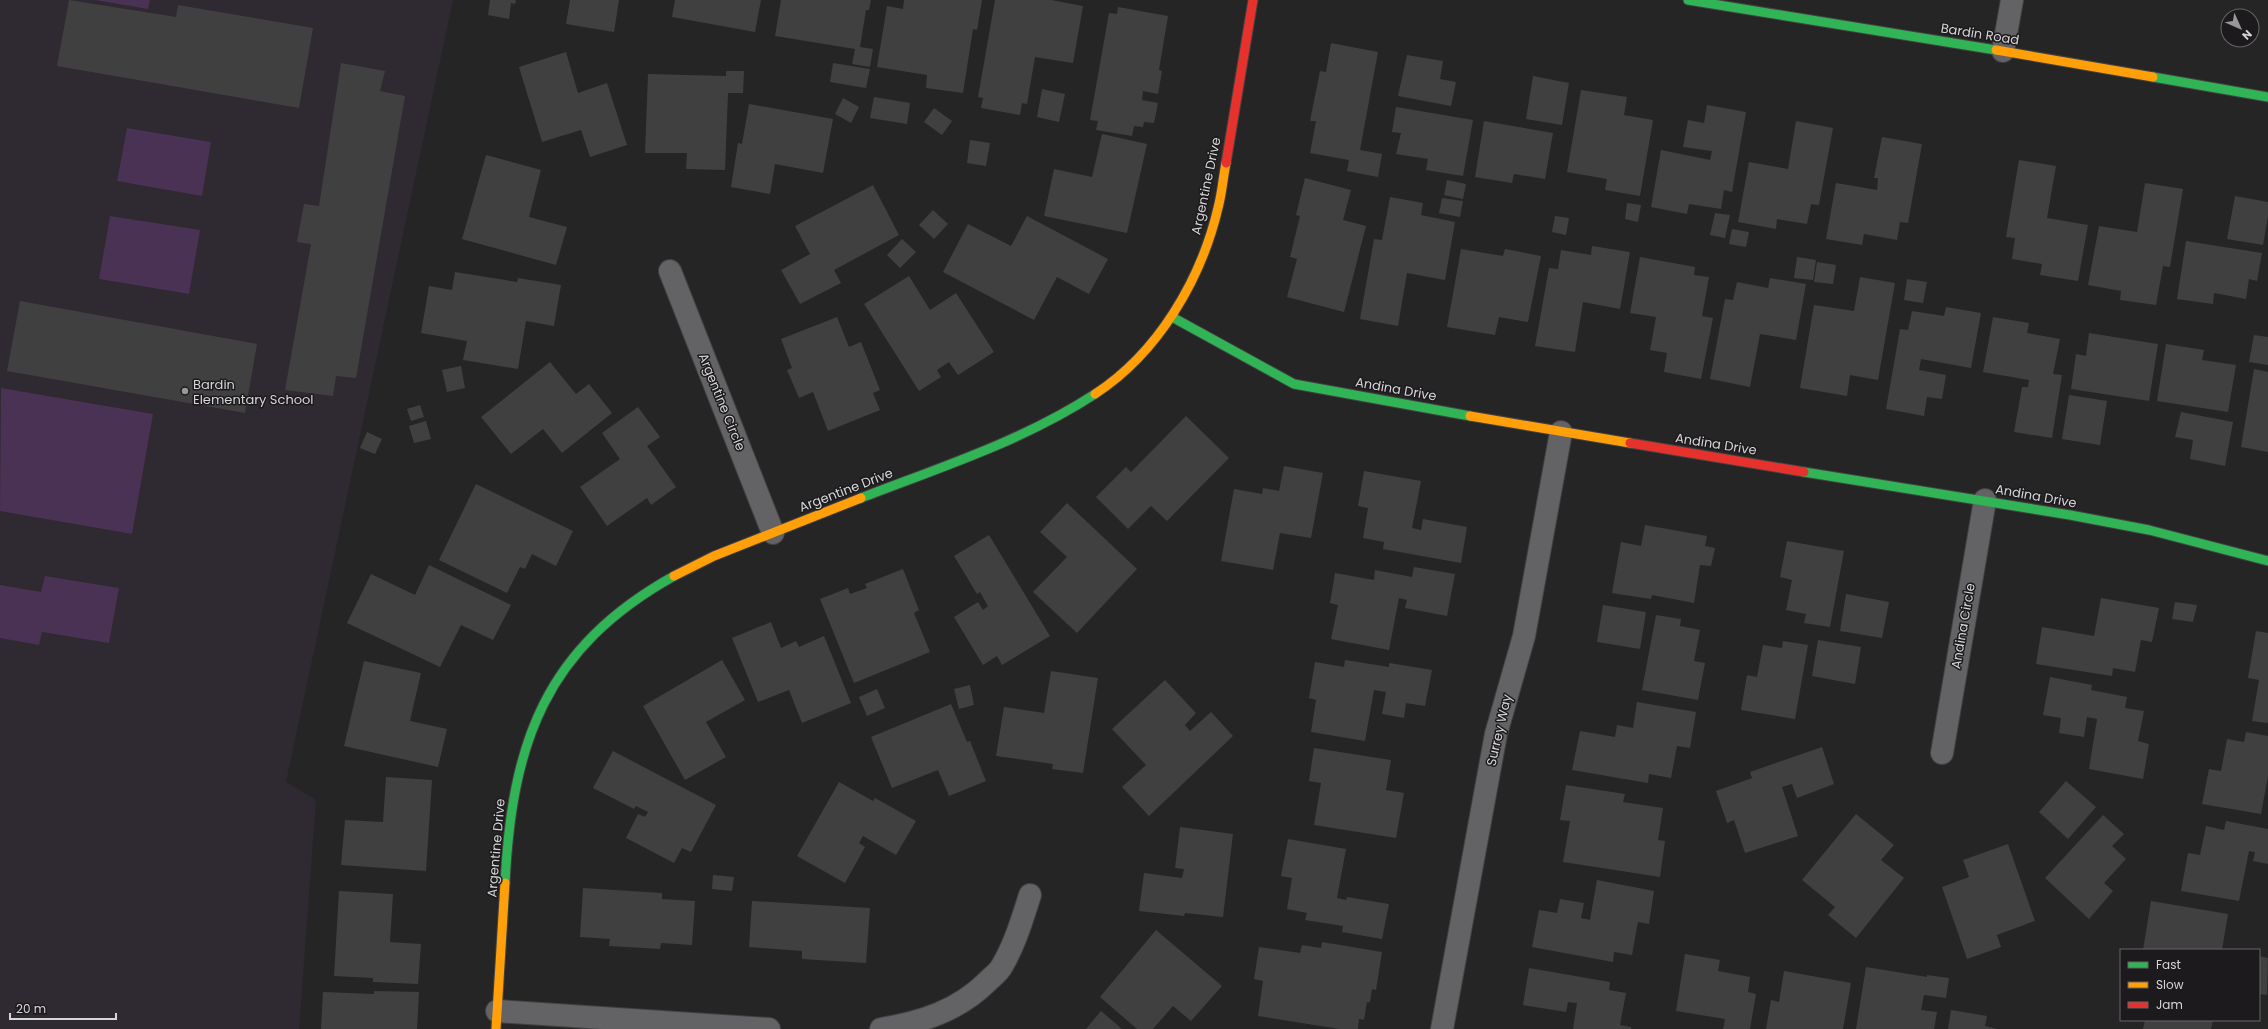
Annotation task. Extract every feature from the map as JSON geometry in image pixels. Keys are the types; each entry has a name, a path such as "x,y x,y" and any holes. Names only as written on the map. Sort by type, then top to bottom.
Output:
{"street":[{"name":"Argentine Drive","path":"497,1020 508,838 513,797 525,749 543,709 563,672 586,642 612,617 639,596 669,578 714,556 1029,432 1062,416 1092,398 1115,380 1142,354 1172,316 1197,270 1209,240 1218,208 1253,0"},
{"name":"Bardin Road","path":"1688,0 2003,51 2268,97"},
{"path":"2003,51 2012,0"},
{"name":"Argentine Circle","path":"670,271 773,533"},
{"name":"Andina Drive","path":"1172,316 1294,384 1561,432 1985,500 2149,530 2268,561"},
{"name":"Surrey Way","path":"1442,1029 1496,734 1524,636 1561,432"},
{"name":"Andina Circle","path":"1942,752 1985,500"},
{"path":"881,1029 930,1018 955,1007 980,989 1001,968 1016,941 1030,895"},
{"path":"497,1020 769,1029"}],"shaded area":[{"name":"Bardin Elementary School","path":"0,0 453,0 286,782 316,800 299,1029 0,1029"},
{"path":"95,0 150,0 148,9"},
{"path":"127,128 211,142 202,196 117,181"},
{"path":"110,216 200,230 189,294 99,279"},
{"path":"1,388 153,414 132,534 0,511"},
{"path":"45,576 119,588 109,643 42,632 39,645 0,638 0,585 41,592"}],"building":[{"path":"69,0 176,17 178,5 313,28 299,108 57,66"},
{"path":"490,0 516,0 515,4 511,3 509,19 488,15"},
{"path":"570,0 619,0 614,32 566,24"},
{"path":"675,0 761,0 755,32 672,17"},
{"path":"781,0 871,0 869,10 866,10 860,47 873,49 870,67 852,64 855,49 775,36"},
{"path":"904,0 982,0 977,30 973,29 963,93 926,88 927,75 877,67 887,6 903,9"},
{"path":"995,0 1051,0 1083,6 1073,63 1035,57 1027,104 1022,103 1020,115 981,108 983,98 978,97"},
{"path":"1118,7 1168,16 1159,70 1162,71 1158,94 1143,91 1142,100 1158,103 1154,123 1144,122 1143,127 1134,126 1132,136 1096,130 1098,121 1090,120 1109,13 1117,14"},
{"path":"1331,43 1378,52 1360,150 1382,154 1378,177 1347,171 1349,160 1310,153 1316,121 1310,121 1320,71 1326,72"},
{"path":"566,52 578,93 607,83 627,145 590,157 581,130 542,142 519,67"},
{"path":"1407,55 1443,61 1440,79 1456,82 1451,106 1398,96"},
{"path":"341,63 385,71 380,91 405,96 356,378 336,376 333,396 285,390 311,244 297,242 304,204 319,206"},
{"path":"833,63 870,69 866,88 830,82"},
{"path":"726,71 744,71 743,93 728,93 725,170 686,169 687,153 645,153 648,74 726,76"},
{"path":"1533,76 1569,83 1562,125 1526,119"},
{"path":"1042,89 1065,94 1059,122 1037,117"},
{"path":"1581,90 1627,97 1624,115 1653,120 1640,196 1605,190 1607,179 1567,172"},
{"path":"874,97 910,103 907,124 870,118"},
{"path":"843,98 859,107 851,123 835,114"},
{"path":"749,104 833,119 823,173 775,164 770,194 731,187 738,143 742,144"},
{"path":"1707,105 1746,112 1732,192 1724,190 1721,209 1689,204 1687,214 1651,207 1661,150 1710,160 1712,151 1683,147 1688,120 1704,123"},
{"path":"1396,107 1473,120 1463,176 1426,170 1428,159 1396,154 1401,133 1392,132"},
{"path":"934,108 952,121 942,135 924,122"},
{"path":"1484,121 1553,133 1545,179 1514,174 1512,183 1475,177"},
{"path":"1796,121 1833,128 1819,205 1811,204 1807,224 1777,219 1776,229 1738,222 1749,162 1788,169"},
{"path":"1102,134 1147,144 1127,233 1044,216 1054,169 1092,177"},
{"path":"1882,137 1922,144 1908,223 1900,222 1897,240 1864,234 1862,245 1826,239 1836,183 1877,190 1878,178 1874,178"},
{"path":"970,140 990,143 986,166 967,163"},
{"path":"486,155 541,170 529,217 567,227 556,265 462,239"},
{"path":"2019,160 2056,166 2047,218 2088,225 2078,281 2040,275 2042,264 2012,259 2015,238 2006,237"},
{"path":"1305,178 1351,190 1343,220 1366,226 1344,312 1287,297 1297,259 1290,257 1300,216 1296,215"},
{"path":"1447,180 1466,184 1463,199 1444,195"},
{"path":"2145,183 2183,189 2170,267 2163,266 2156,305 2120,300 2121,291 2088,285 2099,226 2137,232"},
{"path":"873,185 899,235 834,270 841,283 800,304 781,270 810,254 795,226"},
{"path":"2235,196 2268,202 2268,216 2263,245 2227,239"},
{"path":"1390,197 1423,203 1421,215 1455,222 1445,280 1407,273 1398,326 1360,319 1374,239 1382,240"},
{"path":"1442,198 1463,201 1460,217 1439,213"},
{"path":"1627,203 1641,205 1638,222 1625,219"},
{"path":"933,210 948,224 934,239 919,225"},
{"path":"1715,213 1730,215 1725,238 1710,235"},
{"path":"1027,216 1108,259 1089,294 1057,277 1034,320 943,272 968,224 1011,246"},
{"path":"1555,216 1569,218 1566,235 1552,232"},
{"path":"1732,229 1749,232 1746,247 1729,244"},
{"path":"902,239 916,252 900,268 887,255"},
{"path":"2186,241 2262,253 2257,281 2249,279 2246,299 2214,293 2213,304 2177,299"},
{"path":"1592,246 1630,252 1620,309 1583,302 1575,352 1535,346 1549,268 1558,269 1561,250 1591,255"},
{"path":"1461,249 1503,256 1505,249 1541,256 1528,322 1499,317 1495,335 1447,327"},
{"path":"1640,257 1695,267 1694,275 1709,277 1702,316 1713,318 1701,379 1664,372 1667,353 1650,350 1656,317 1630,313"},
{"path":"1797,257 1816,260 1813,280 1794,278"},
{"path":"1817,262 1836,265 1833,284 1814,282"},
{"path":"455,272 517,282 518,278 561,285 554,326 526,321 518,369 463,360 467,341 421,333 429,286 452,290"},
{"path":"909,276 930,310 956,293 994,352 958,375 949,362 937,370 941,377 919,391 864,304"},
{"path":"1860,277 1895,283 1878,380 1850,375 1847,396 1800,388 1814,305 1854,311"},
{"path":"1770,278 1806,284 1796,340 1760,334 1750,387 1710,379 1725,299 1733,300 1737,282 1768,288"},
{"path":"1907,279 1927,282 1923,303 1904,300"},
{"path":"20,301 257,344 245,413 7,371"},
{"path":"1946,307 1981,313 1971,368 1921,359 1919,370 1946,375 1942,399 1927,397 1924,416 1886,409 1900,329 1908,330 1912,311 1944,316"},
{"path":"837,317 849,347 861,342 880,390 873,393 880,410 828,431 813,392 799,398 787,370 792,368 781,339"},
{"path":"1993,317 2029,323 2027,333 2060,339 2053,374 2062,375 2052,438 2014,432 2022,387 2028,387 2029,380 1983,372"},
{"path":"2089,333 2158,344 2149,401 2071,389 2076,354 2086,356"},
{"path":"2254,335 2268,337 2268,365 2249,362"},
{"path":"2166,344 2204,350 2202,360 2236,365 2228,412 2157,401"},
{"path":"550,362 576,394 589,384 612,413 562,453 543,429 511,454 481,417"},
{"path":"461,366 465,388 447,392 442,370"},
{"path":"2254,369 2268,372 2268,452 2241,447"},
{"path":"2069,395 2107,401 2100,445 2062,439"},
{"path":"420,405 424,417 411,421 407,409"},
{"path":"638,407 660,437 647,446 676,487 651,505 647,498 607,526 580,487 620,459 602,433"},
{"path":"2181,412 2233,422 2225,466 2190,459 2193,440 2175,437"},
{"path":"1186,416 1229,458 1167,521 1151,506 1128,529 1096,497 1126,467 1131,472"},
{"path":"426,421 431,439 414,443 409,426"},
{"path":"367,432 382,439 375,454 360,448"},
{"path":"1284,466 1323,473 1311,538 1280,533 1273,570 1221,561 1234,489 1262,494 1263,488 1279,491"},
{"path":"1364,471 1421,481 1412,528 1421,530 1423,519 1467,527 1461,563 1383,549 1384,542 1363,538 1368,508 1358,506"},
{"path":"476,484 573,531 556,566 532,554 525,569 520,567 507,593 439,560"},
{"path":"1067,503 1137,569 1077,633 1033,592 1067,557 1040,532"},
{"path":"1645,525 1707,536 1705,546 1715,548 1711,566 1700,565 1694,603 1652,595 1651,599 1612,593 1621,542 1641,546"},
{"path":"989,535 1050,636 1002,665 997,656 983,665 954,617 978,602 983,610 988,606 980,592 977,594 954,556"},
{"path":"1787,541 1844,551 1830,627 1804,623 1806,614 1786,610 1792,580 1780,577"},
{"path":"429,565 511,605 493,640 461,625 440,667 347,623 371,574 415,595"},
{"path":"1414,567 1455,574 1447,616 1405,608 1407,600 1399,598 1389,650 1331,639 1338,605 1330,603 1335,573 1374,580 1375,570 1412,577"},
{"path":"903,569 919,610 914,613 930,652 854,683 820,599 848,588 850,594 867,588 865,584"},
{"path":"1846,594 1889,602 1882,638 1840,631"},
{"path":"2101,598 2159,608 2152,642 2141,640 2135,672 2113,668 2112,676 2036,664 2042,627 2094,636"},
{"path":"2175,602 2197,605 2193,622 2172,619"},
{"path":"1603,605 1646,612 1640,649 1597,642"},
{"path":"1656,615 1681,619 1680,626 1700,630 1694,661 1705,663 1698,700 1642,690"},
{"path":"771,622 781,648 796,641 799,647 824,636 851,703 802,723 789,690 758,702 732,638"},
{"path":"2256,631 2268,633 2268,723 2252,721 2259,680 2248,678"},
{"path":"1818,640 1861,647 1855,684 1812,676"},
{"path":"1783,641 1808,645 1795,719 1741,710 1747,675 1757,677 1763,645 1782,648"},
{"path":"722,660 745,700 706,722 726,757 685,780 643,706"},
{"path":"1345,660 1389,667 1389,663 1432,670 1425,706 1406,703 1404,718 1382,714 1386,692 1374,690 1365,741 1311,732 1316,700 1309,698 1315,662 1344,667"},
{"path":"364,661 421,673 410,721 447,729 438,767 344,746"},
{"path":"1051,671 1098,678 1083,773 1052,769 1053,764 996,756 1004,707 1044,713"},
{"path":"2050,677 2092,685 2091,690 2127,697 2125,708 2144,711 2138,741 2149,744 2143,779 2089,769 2097,719 2087,717 2084,737 2059,733 2061,718 2043,715"},
{"path":"1165,680 1196,713 1185,725 1190,731 1211,712 1233,736 1149,816 1122,787 1146,765 1112,729"},
{"path":"970,685 974,705 959,709 954,689"},
{"path":"877,689 885,708 867,716 859,697"},
{"path":"1637,702 1696,712 1690,748 1677,746 1671,778 1649,774 1648,783 1572,770 1580,731 1615,737 1617,725 1633,728"},
{"path":"951,704 967,742 970,741 986,781 949,796 938,770 892,788 871,737"},
{"path":"2246,732 2268,736 2268,776 2261,814 2202,804 2209,769 2221,771 2227,739 2244,742"},
{"path":"1822,747 1834,784 1797,798 1792,784 1782,787 1798,836 1745,853 1734,820 1727,823 1716,791 1752,778 1750,772"},
{"path":"1314,748 1391,760 1386,790 1404,793 1396,838 1314,825 1321,783 1309,781"},
{"path":"613,751 716,805 691,852 682,848 674,863 626,838 638,814 645,817 648,812 636,806 634,809 593,788"},
{"path":"386,777 432,780 426,871 341,865 345,820 383,822"},
{"path":"2066,781 2096,807 2068,839 2039,812"},
{"path":"839,782 873,801 875,798 916,821 896,855 863,836 859,843 865,847 845,883 797,856"},
{"path":"1566,785 1625,794 1623,802 1663,808 1658,840 1665,841 1660,877 1563,862 1570,821 1560,820"},
{"path":"1856,814 1894,845 1881,860 1904,878 1856,938 1828,915 1835,907 1802,880"},
{"path":"2103,815 2124,834 2112,846 2126,859 2104,883 2113,891 2089,919 2045,878"},
{"path":"2226,821 2268,829 2268,864 2253,861 2255,852 2249,851 2239,901 2181,891 2188,853 2200,855 2206,826 2224,830"},
{"path":"1180,827 1233,834 1223,917 1185,913 1184,916 1139,911 1144,873 1182,878 1184,869 1175,868"},
{"path":"1288,839 1346,849 1337,898 1346,900 1347,897 1389,904 1382,939 1342,932 1343,926 1305,920 1307,913 1287,909 1292,878 1281,876"},
{"path":"2008,844 2035,921 1997,935 2001,947 1967,959 1942,887 1969,877 1963,860"},
{"path":"713,875 734,877 732,891 712,889"},
{"path":"1597,880 1654,891 1649,924 1638,922 1632,955 1614,952 1613,962 1532,947 1539,910 1557,913 1560,899 1584,903 1581,918 1590,920"},
{"path":"583,888 662,893 662,899 695,901 692,945 661,943 660,949 609,946 610,939 580,937"},
{"path":"339,891 393,894 390,942 421,944 418,984 373,982 373,978 334,976"},
{"path":"752,901 870,908 866,963 802,959 802,951 749,947"},
{"path":"2151,901 2228,914 2222,949 2143,949"},
{"path":"1156,930 1222,986 1191,1021 1173,1006 1153,1029 1137,1029 1100,997"},
{"path":"1322,942 1382,952 1376,990 1372,989 1370,1002 1367,1002 1364,1020 1359,1019 1358,1029 1340,1029 1258,1016 1263,981 1254,979 1259,947 1300,953 1302,945 1321,948"},
{"path":"1685,954 1720,960 1718,971 1750,977 1748,992 1756,994 1750,1029 1723,1029 1725,1019 1676,1011"},
{"path":"2260,956 2268,958 2267,995 2260,994"},
{"path":"1866,967 1927,977 1927,975 1949,978 1946,998 1924,995 1921,1010 1937,1012 1934,1029 1856,1029"},
{"path":"1529,968 1610,982 1609,990 1626,993 1620,1025 1631,1027 1631,1029 1573,1029 1577,1003 1568,1002 1566,1012 1523,1005"},
{"path":"1784,971 1851,983 1843,1029 1766,1029 1771,1000 1779,1002"},
{"path":"374,991 419,992 417,1029 321,1029 323,992 374,994"},
{"path":"1951,1010 1987,1016 1985,1026 1997,1029 1948,1029"},
{"path":"1101,1011 1122,1029 1086,1029"},
{"path":"2145,1021 2213,1021 2211,1029 2143,1029"}],"traffic: fast":[{"path":"1688,0 1996,50"},
{"path":"2153,77 2268,97"},
{"path":"1172,317 1294,384 1470,416"},
{"path":"861,498 981,452 1039,426 1068,411 1095,394"},
{"path":"1804,472 2070,515 2149,530 2268,561"},
{"path":"505,883 509,833 516,786 528,743 544,704 566,668 594,635 630,604 674,576"}],"traffic: slow":[{"path":"1996,50 2153,77"},
{"path":"1095,394 1118,377 1138,358 1174,313 1188,288 1210,235 1219,202 1226,163"},
{"path":"1470,416 1630,443"},
{"path":"674,576 714,556 861,498"},
{"path":"496,1029 505,883"}],"traffic: jam":[{"path":"1226,163 1253,0"},
{"path":"1630,443 1804,472"}],"place":[{"name":"Bardin Elementary School","path":"185,391"}]}
